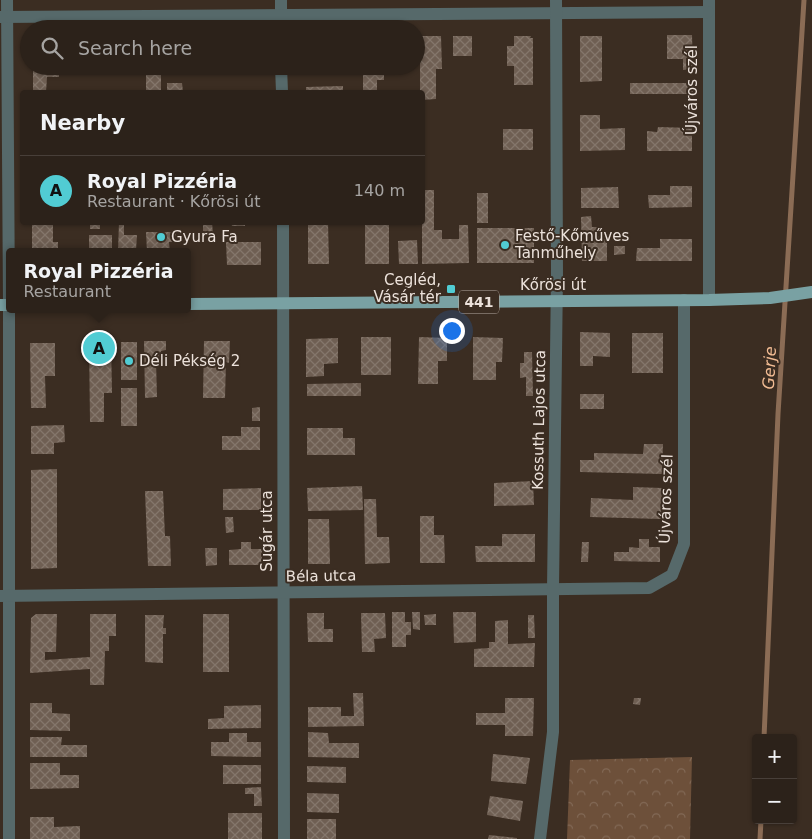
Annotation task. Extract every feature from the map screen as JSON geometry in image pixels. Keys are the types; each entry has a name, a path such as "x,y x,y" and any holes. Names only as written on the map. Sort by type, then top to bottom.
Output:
{"main road":[{"name":"Kőrösi út","path":"191,304 709,300 770,298 812,292"}],"street":[{"path":"6,248 3,17 7,0"},
{"path":"281,0 281,20"},
{"name":"Kossuth Lajos utca","path":"540,839 553,732 557,301 556,0"},
{"path":"3,17 556,13 709,6"},
{"name":"Újváros szél","path":"709,6 709,300"},
{"path":"282,75 282,90"},
{"name":"Sugár utca","path":"283,225 284,839"},
{"name":"Újváros szél","path":"553,589 649,588 672,575 684,544 684,300"},
{"path":"7,313 5,596 9,839"},
{"name":"Béla utca","path":"5,596 553,589"}],"green space":[{"path":"692,757 690,839 567,839 570,760"}],"building":[{"path":"667,35 692,35 693,69 683,70 683,59 667,59"},
{"path":"425,36 441,36 442,69 436,69 436,99 425,100 425,90 420,90 420,75 425,75"},
{"path":"453,36 472,36 472,56 453,56"},
{"path":"514,36 531,36 530,38 533,38 533,85 514,85 514,66 507,66 507,46 514,46"},
{"path":"580,36 602,36 602,81 580,82"},
{"path":"33,75 59,75 59,77 47,77 46,90 33,90"},
{"path":"146,75 161,75 161,90 146,90"},
{"path":"363,75 384,75 384,80 377,80 377,90 363,90"},
{"path":"167,83 182,83 183,90 167,90"},
{"path":"630,83 693,83 693,94 630,94"},
{"path":"343,86 343,90 306,90 306,87"},
{"path":"580,115 600,115 600,129 625,128 625,150 580,151"},
{"path":"658,127 692,128 692,151 647,151 647,131 657,132"},
{"path":"503,129 533,129 533,150 503,150"},
{"path":"670,186 692,186 692,207 649,208 648,195 670,195"},
{"path":"618,187 619,208 581,208 581,188"},
{"path":"425,190 434,190 434,230 442,230 442,239 459,239 459,225 468,225 469,263 422,264 422,225 425,225"},
{"path":"477,193 488,193 488,223 477,223"},
{"path":"591,216 592,227 597,227 598,236 607,236 607,261 582,261 581,217"},
{"path":"32,225 53,225 53,242 58,242 58,248 32,248"},
{"path":"90,225 100,225 100,229 90,229"},
{"path":"119,225 124,225 124,235 137,235 136,248 118,248"},
{"path":"203,225 212,225 213,235 203,235"},
{"path":"308,225 328,225 329,264 308,264"},
{"path":"365,225 389,225 389,264 365,264"},
{"name":"Festő-Kőműves Tanműhely","path":"477,228 534,228 534,263 477,263"},
{"name":"Gyura Fa","path":"146,232 176,232 176,242 169,242 170,248 147,248"},
{"path":"89,235 112,235 112,248 89,248"},
{"path":"660,239 692,239 692,261 636,261 637,248 660,248"},
{"path":"417,240 418,264 399,264 398,241"},
{"path":"226,242 261,242 261,265 227,265"},
{"path":"614,246 625,246 625,254 614,255"},
{"path":"580,332 610,333 610,357 593,356 593,366 580,366"},
{"path":"632,333 663,333 663,373 632,373"},
{"path":"361,337 391,337 391,375 361,375"},
{"path":"419,337 447,338 447,361 438,361 438,384 418,384"},
{"path":"473,337 503,338 502,362 496,362 496,380 473,380"},
{"path":"338,338 338,363 324,364 324,376 306,377 306,339"},
{"path":"144,341 166,341 166,350 161,351 161,361 156,361 157,397 145,398"},
{"path":"204,341 230,341 229,363 226,362 225,398 203,398"},
{"path":"89,342 111,342 112,393 104,393 104,422 90,422"},
{"name":"Déli Pékség 2","path":"121,342 137,342 137,380 121,380"},
{"path":"30,343 55,343 55,376 45,376 46,408 31,408"},
{"path":"524,352 532,352 533,396 526,396 526,377 520,378 520,363 524,363"},
{"path":"361,383 361,396 307,396 307,384"},
{"path":"121,388 137,388 137,426 121,426"},
{"path":"580,394 604,394 604,409 580,409"},
{"path":"260,407 260,421 252,421 252,408"},
{"path":"64,425 65,442 54,443 54,454 31,454 31,426"},
{"path":"241,427 260,427 260,450 222,450 222,436 241,436"},
{"path":"307,428 343,428 343,438 355,438 355,455 307,455"},
{"path":"644,444 663,444 662,474 580,472 580,460 594,460 594,453 643,454"},
{"path":"57,469 57,568 31,569 31,470"},
{"path":"533,481 534,505 494,506 494,483"},
{"path":"362,486 363,510 308,511 307,488"},
{"path":"633,487 662,488 661,519 590,517 591,498 633,500"},
{"path":"261,488 261,510 223,510 223,489"},
{"path":"145,491 163,491 165,536 170,536 171,566 148,566"},
{"path":"364,499 376,499 377,537 389,537 390,563 365,564"},
{"path":"420,516 434,516 434,535 444,535 445,563 420,563"},
{"path":"225,517 233,517 234,532 226,533"},
{"path":"308,519 329,519 330,564 308,564"},
{"path":"502,534 535,534 535,562 476,562 475,546 502,546"},
{"path":"639,539 649,539 649,547 660,547 660,562 614,561 614,552 629,552 629,547 639,548"},
{"path":"241,542 251,542 251,549 262,549 262,565 229,565 229,550 241,549"},
{"path":"582,542 589,542 588,562 581,562"},
{"path":"205,548 217,548 217,565 206,566"},
{"path":"392,612 405,612 405,622 411,622 411,635 406,635 406,647 392,647"},
{"path":"412,612 420,612 420,630 413,629"},
{"path":"453,612 476,612 476,642 454,643"},
{"path":"307,613 324,613 324,629 333,629 333,642 308,642"},
{"path":"361,613 385,613 386,638 374,639 375,652 362,652"},
{"path":"36,614 57,614 56,652 45,652 45,660 90,657 90,614 116,614 116,636 109,636 109,651 105,651 104,685 90,685 90,669 30,673 31,618"},
{"path":"203,614 229,614 229,672 203,672"},
{"path":"436,614 436,625 425,625 424,615"},
{"path":"145,615 164,615 163,628 166,628 166,634 163,634 163,663 145,662"},
{"path":"528,615 534,615 535,638 528,638"},
{"path":"508,620 508,644 535,643 534,667 474,667 474,649 489,648 489,642 495,642 495,621"},
{"path":"353,693 363,693 364,726 308,727 308,707 341,707 341,716 354,716"},
{"path":"505,698 534,698 533,736 505,736 505,725 476,725 476,713 505,713"},
{"path":"634,698 641,698 640,705 633,704"},
{"path":"30,703 52,703 52,713 70,714 70,731 30,730"},
{"path":"261,705 261,728 208,729 208,719 224,718 224,706"},
{"path":"308,732 328,733 329,743 359,743 359,758 308,757"},
{"path":"229,733 247,733 247,742 261,742 261,757 211,756 211,742 229,742"},
{"path":"30,737 62,737 61,745 87,745 87,757 30,757"},
{"path":"493,754 530,758 526,784 491,781"},
{"path":"30,763 60,763 60,775 79,775 79,788 30,789"},
{"path":"223,765 261,765 261,784 223,784"},
{"path":"307,766 346,767 346,783 307,782"},
{"path":"261,787 262,806 254,806 254,794 245,794 245,788"},
{"path":"307,793 339,794 339,813 307,812"},
{"path":"490,796 523,801 520,821 487,815"},
{"path":"228,813 262,813 262,839 228,839"},
{"path":"30,817 54,817 54,827 80,826 80,839 30,839"},
{"path":"307,819 336,819 336,839 307,839"},
{"path":"489,835 517,838 517,839 488,839"}],"waterway":[{"name":"Gerje","path":"764,734 778,414 804,0"},
{"name":"Gerje","path":"760,839 761,824"}],"place":[{"name":"Gyura Fa","path":"161,237"},
{"name":"Festő-Kőműves Tanműhely","path":"505,245"},
{"name":"Cegléd, Vásár tér","path":"451,289"},
{"name":"Royal Pizzéria","path":"99,348"},
{"name":"Déli Pékség 2","path":"129,361"}]}
